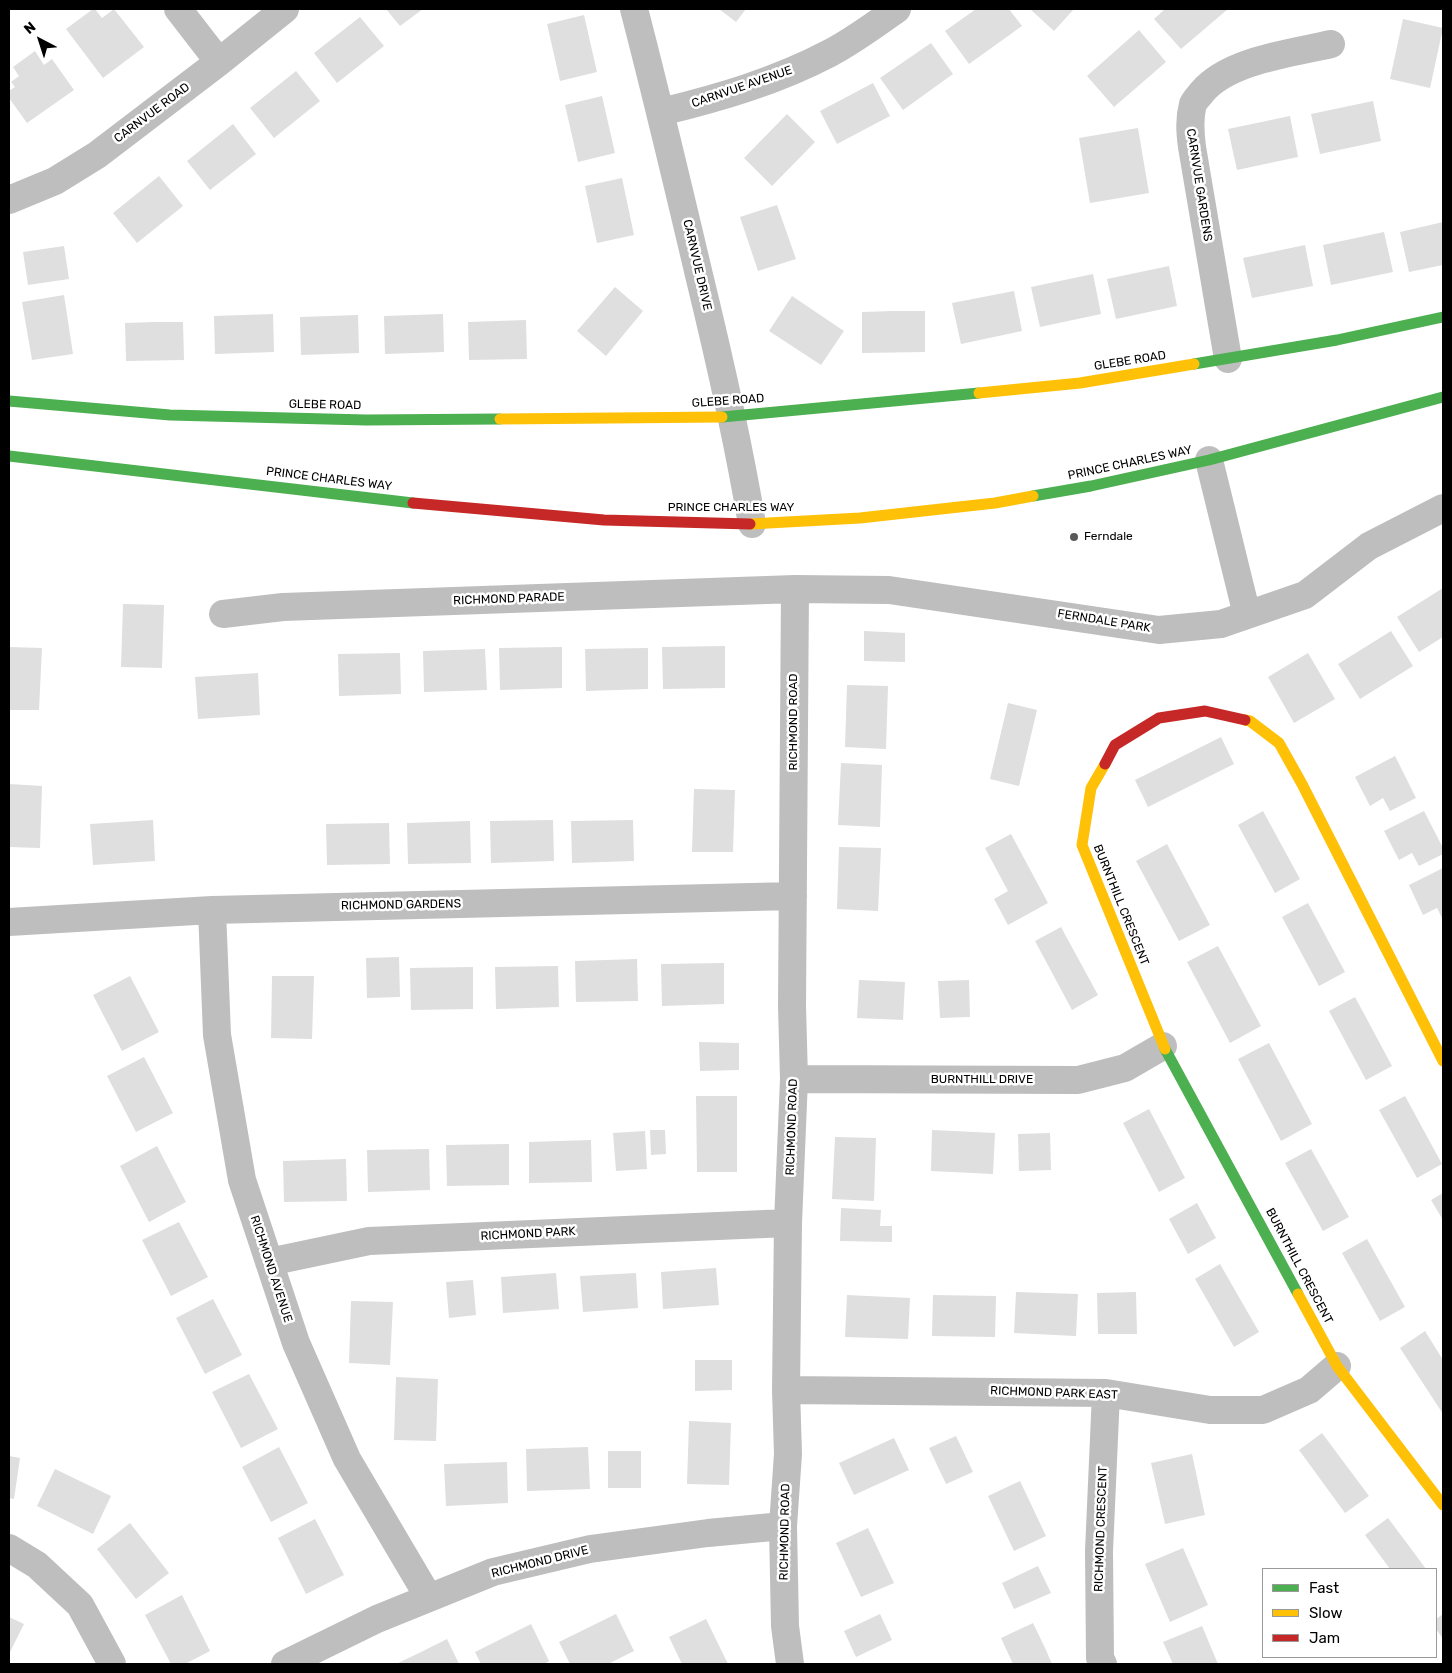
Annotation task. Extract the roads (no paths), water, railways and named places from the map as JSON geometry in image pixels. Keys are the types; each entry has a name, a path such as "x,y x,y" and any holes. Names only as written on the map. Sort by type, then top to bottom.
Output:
{"street":[{"path":"178,9 219,62"},
{"name":"CARNVUE ROAD","path":"9,200 55,180 97,155 285,9"},
{"name":"CARNVUE DRIVE","path":"634,9 661,112 732,416 752,524"},
{"name":"CARNVUE AVENUE","path":"661,112 715,99 775,78 831,52 897,9"},
{"name":"CARNVUE GARDENS","path":"1228,359 1189,126 1194,102 1210,83 1233,69 1331,44"},
{"name":"GLEBE ROAD","path":"9,401 170,415 356,420 732,416 1080,383 1337,340 1443,317"},
{"name":"PRINCE CHARLES WAY","path":"9,456 452,508 604,520 752,524 860,518 994,503 1091,486 1209,460 1443,397"},
{"path":"1209,460 1247,615"},
{"name":"FERNDALE PARK","path":"795,589 889,590 1159,630 1220,624 1305,595 1368,546 1443,508"},
{"name":"RICHMOND PARADE","path":"223,614 284,607 795,589"},
{"name":"RICHMOND ROAD","path":"790,1664 785,1626 783,1526 788,1454 786,1390 788,1223 794,1079 792,1006 795,589"},
{"name":"BURNTHILL CRESCENT","path":"1443,1060 1302,784 1279,743 1250,721 1205,710 1159,718 1115,745 1091,788 1082,845 1163,1046 1337,1366 1443,1505"},
{"name":"RICHMOND GARDENS","path":"9,922 212,910 793,896"},
{"name":"RICHMOND AVENUE","path":"212,910 217,1034 242,1180 296,1343 347,1459 429,1598"},
{"name":"BURNTHILL DRIVE","path":"794,1079 1078,1080 1126,1068 1163,1046"},
{"name":"RICHMOND PARK","path":"269,1262 368,1241 788,1223"},
{"name":"RICHMOND PARK EAST","path":"786,1390 1106,1393 1210,1410 1263,1410 1309,1390 1337,1366"},
{"name":"RICHMOND CRESCENT","path":"1103,1664 1100,1658 1099,1551 1106,1393"},
{"name":"RICHMOND DRIVE","path":"285,1664 377,1619 493,1572 590,1549 708,1533 783,1526"},
{"path":"9,1548 37,1565 80,1605 112,1664"}],"place":[{"name":"Ferndale","path":"1074,537"}]}
